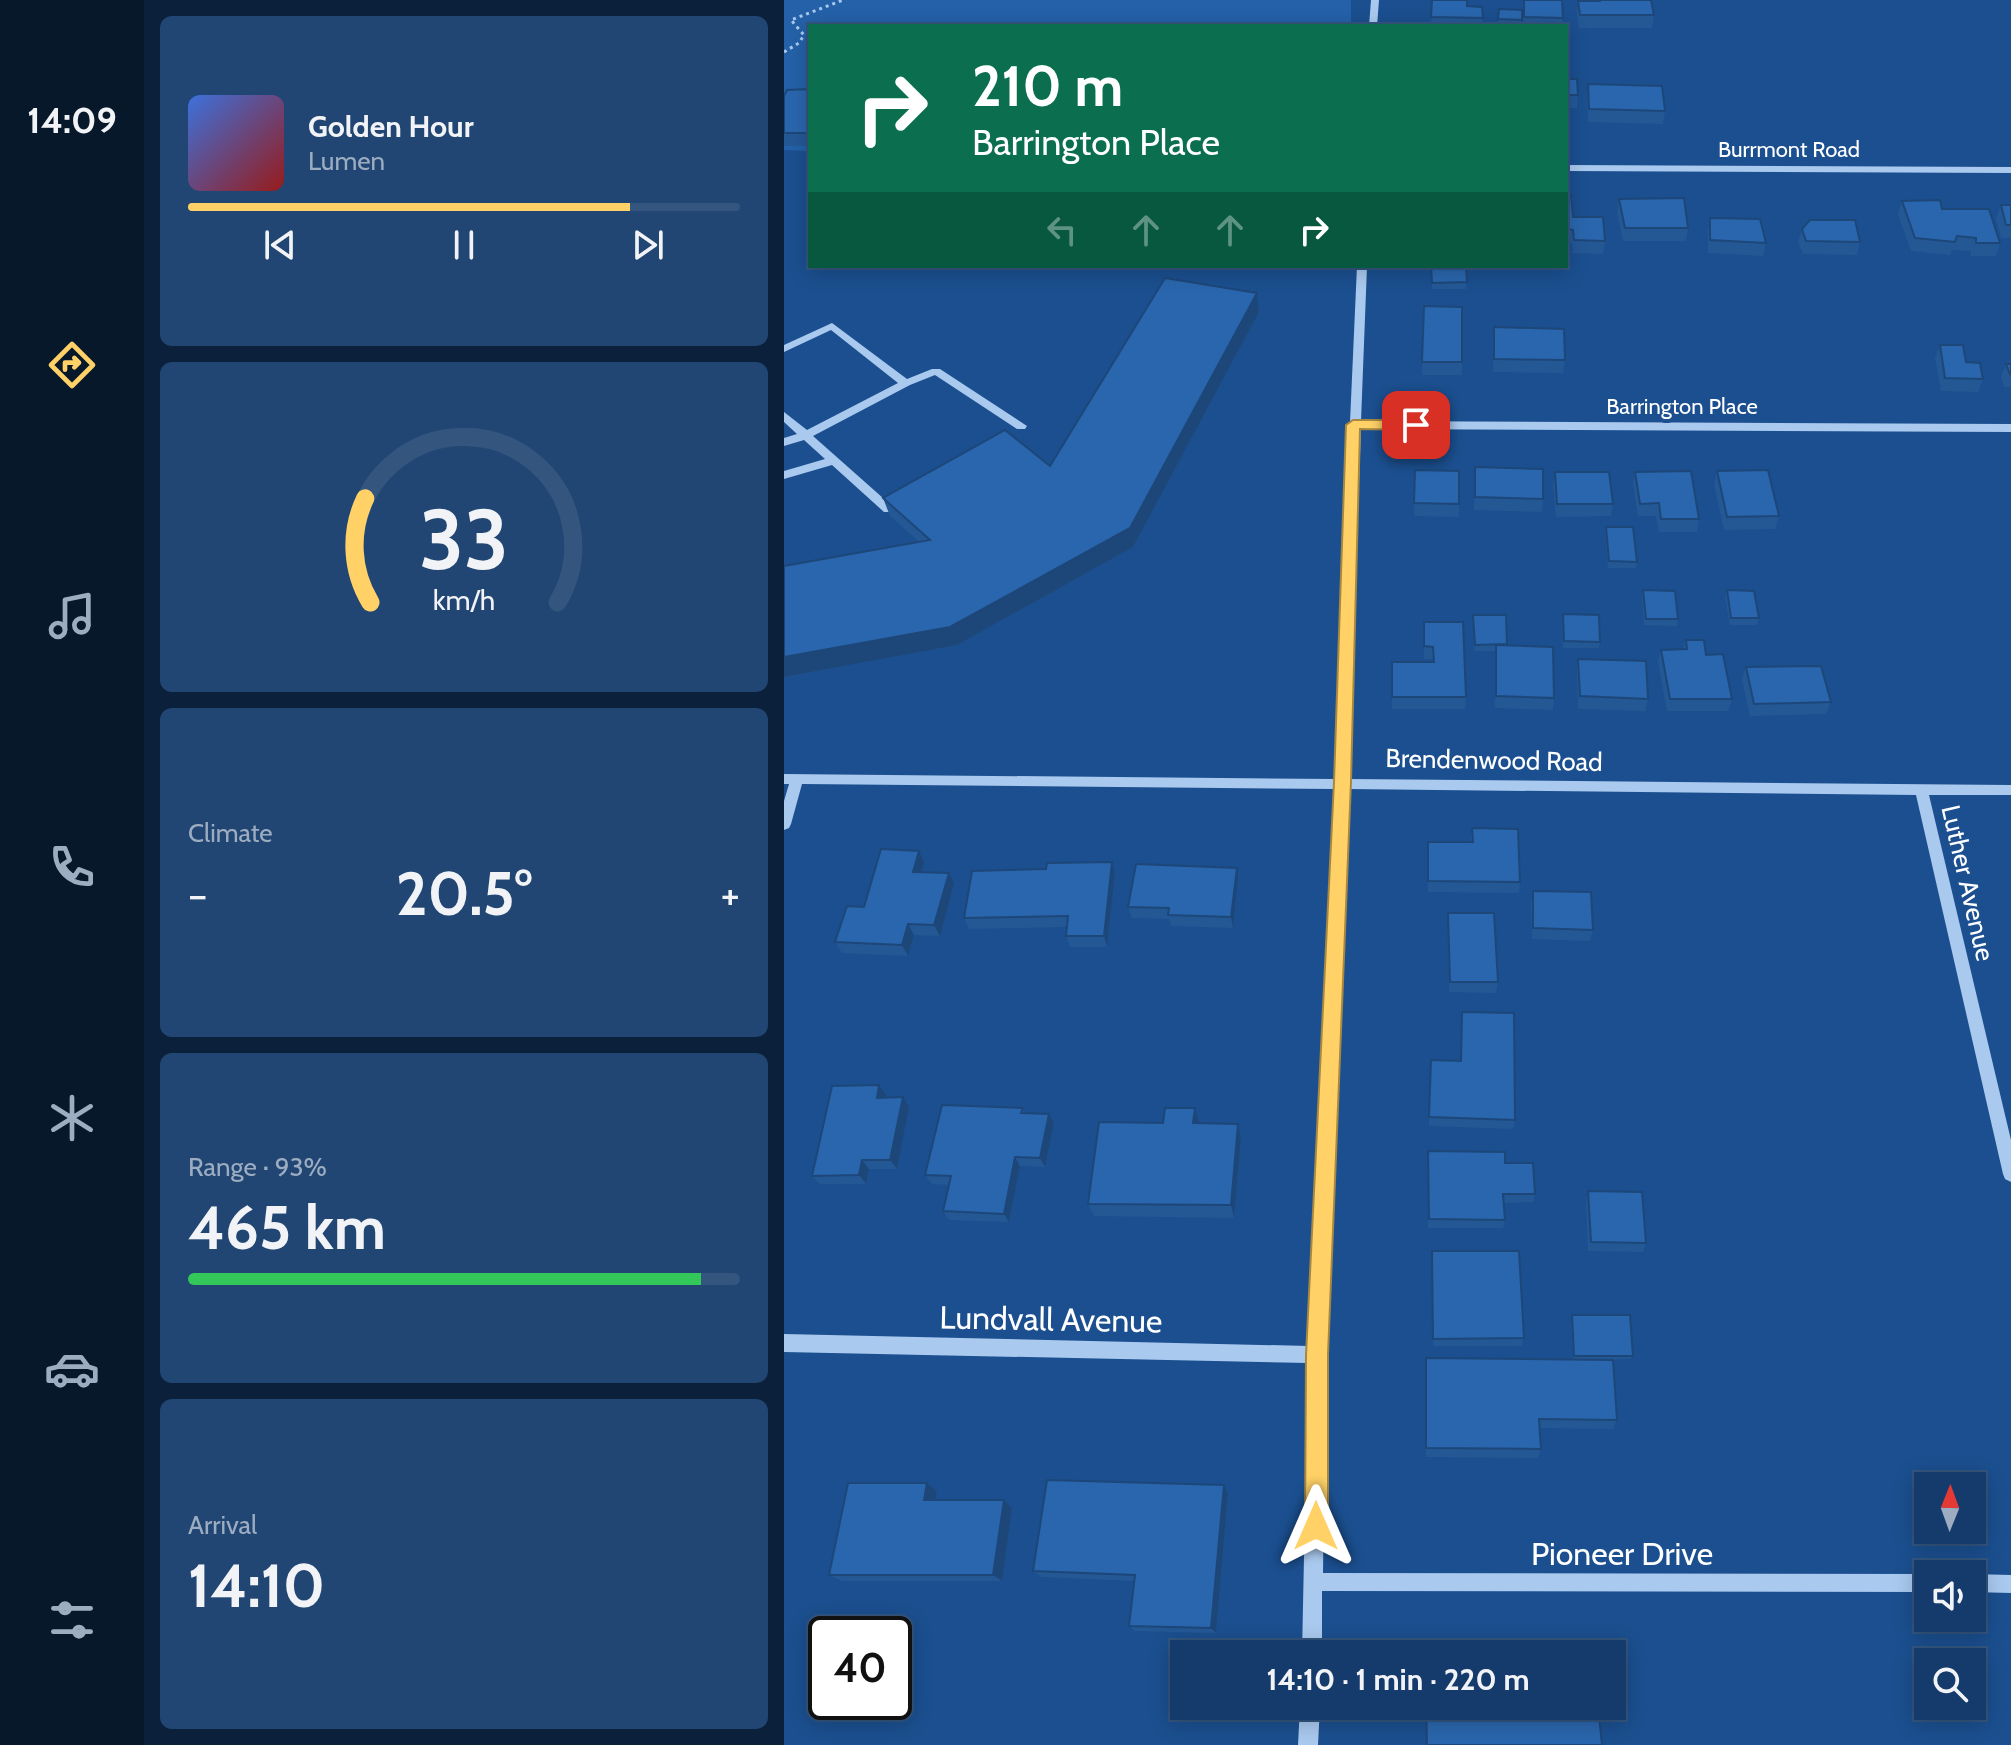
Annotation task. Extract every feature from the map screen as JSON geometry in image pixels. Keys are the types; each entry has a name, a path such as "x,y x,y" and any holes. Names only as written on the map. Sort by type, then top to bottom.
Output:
{"street":[{"path":"1373,24 1375,0"},
{"name":"Burrmont Road","path":"1568,168 2011,170"},
{"path":"1313,1640 1317,1355 1342,782 1353,425 1362,268"},
{"path":"784,349 832,326 906,383"},
{"path":"784,442 806,435 906,383 936,371 1021,426"},
{"path":"784,416 888,509"},
{"name":"Barrington Place","path":"1353,425 2011,428"},
{"path":"784,475 832,461"},
{"path":"784,824 791,780"},
{"name":"Brendenwood Road","path":"791,780 1342,782 2011,790"},
{"name":"Luther Avenue","path":"1921,789 2011,1174"},
{"name":"Lundvall Avenue","path":"784,1343 1317,1355"},
{"name":"Pioneer Drive","path":"1316,1582 1914,1583"},
{"path":"1986,1583 2011,1584"},
{"path":"1308,1745 1309,1720"}],"path":[{"path":"784,52 799,43 804,35 791,20 843,0"}],"shaded area":[{"path":"784,0 1351,0 1351,24 808,24 808,151 784,150"}],"building":[{"path":"1432,0 1467,0 1467,6 1482,7 1483,18 1431,17"},
{"path":"1524,0 1562,0 1563,18 1524,17"},
{"path":"1651,0 1654,15 1580,15 1578,1"},
{"path":"1499,9 1522,10 1522,20 1498,19"},
{"path":"1568,79 1577,79 1578,95 1568,95"},
{"path":"1588,84 1662,86 1665,111 1589,109"},
{"path":"808,89 808,133 784,133 784,96 787,90"},
{"path":"1568,195 1571,195 1573,217 1603,217 1605,241 1574,240 1573,230 1568,229"},
{"path":"1684,198 1688,228 1625,228 1619,199"},
{"path":"1940,200 1942,209 1989,209 2000,243 1976,243 1976,238 1957,236 1955,242 1915,238 1902,201"},
{"path":"2001,205 2011,205 2011,225 2006,225"},
{"path":"1710,218 1760,219 1766,243 1710,240"},
{"path":"1810,220 1855,220 1860,242 1806,241 1802,229"},
{"path":"1431,268 1466,268 1467,282 1432,283"},
{"path":"1165,278 1257,293 1130,528 950,627 784,657 784,566 930,540 883,498 1005,430 1050,466"},
{"path":"1424,306 1462,307 1462,362 1422,362"},
{"path":"1494,327 1564,329 1565,360 1494,359"},
{"path":"1940,345 1963,345 1966,362 1980,363 1983,379 1945,378"},
{"path":"1475,467 1543,469 1543,499 1475,497"},
{"path":"1415,470 1459,471 1459,504 1414,503"},
{"path":"1768,470 1779,516 1727,517 1717,471"},
{"path":"1691,471 1699,519 1661,519 1659,503 1640,504 1635,472"},
{"path":"1555,472 1609,472 1613,504 1557,504"},
{"path":"1606,527 1633,527 1637,562 1609,561"},
{"path":"1643,590 1675,591 1678,619 1646,619"},
{"path":"1727,590 1754,591 1759,618 1731,618"},
{"path":"1563,614 1599,615 1600,642 1564,641"},
{"path":"1473,615 1506,615 1507,644 1475,645"},
{"path":"1424,622 1463,622 1466,697 1392,697 1392,662 1434,662 1433,647 1424,646"},
{"path":"1686,640 1704,640 1706,655 1723,654 1732,699 1670,699 1661,650 1687,649"},
{"path":"1496,645 1553,647 1554,698 1496,696"},
{"path":"1578,659 1646,661 1648,699 1580,696"},
{"path":"1821,666 1831,702 1754,704 1746,667"},
{"path":"1472,828 1518,829 1520,882 1428,881 1428,842 1473,842"},
{"path":"881,849 919,851 913,872 949,873 934,925 908,924 902,945 835,942 847,906 864,907"},
{"path":"1112,862 1104,936 1066,936 1068,916 964,918 972,871 1046,869 1047,863"},
{"path":"1136,864 1237,868 1231,917 1168,915 1169,908 1128,907"},
{"path":"1533,891 1591,892 1593,930 1533,928"},
{"path":"1448,913 1494,913 1498,982 1450,982"},
{"path":"1462,1012 1514,1013 1515,1120 1429,1117 1431,1060 1461,1061"},
{"path":"879,1085 877,1098 903,1097 890,1160 862,1160 859,1175 812,1176 832,1086"},
{"path":"942,1105 1023,1108 1021,1113 1049,1114 1040,1158 1015,1157 1004,1214 943,1211 951,1176 925,1175"},
{"path":"1165,1108 1195,1108 1193,1123 1238,1124 1231,1205 1088,1204 1099,1122 1163,1123"},
{"path":"1428,1151 1505,1152 1505,1163 1533,1163 1535,1194 1503,1194 1505,1220 1429,1219"},
{"path":"1588,1191 1642,1192 1646,1243 1591,1242"},
{"path":"1432,1251 1519,1251 1524,1338 1433,1339"},
{"path":"1572,1315 1630,1315 1633,1356 1574,1356"},
{"path":"1426,1358 1613,1360 1617,1420 1539,1419 1541,1449 1426,1448"},
{"path":"1047,1480 1224,1485 1211,1628 1129,1626 1135,1575 1033,1571"},
{"path":"848,1483 927,1483 924,1500 1004,1500 993,1575 829,1575"},
{"path":"1426,1720 1599,1720 1602,1745 1427,1745"}],"route":[{"path":"1316,1526 1317,1355 1342,782 1353,425 1416,425"}]}
